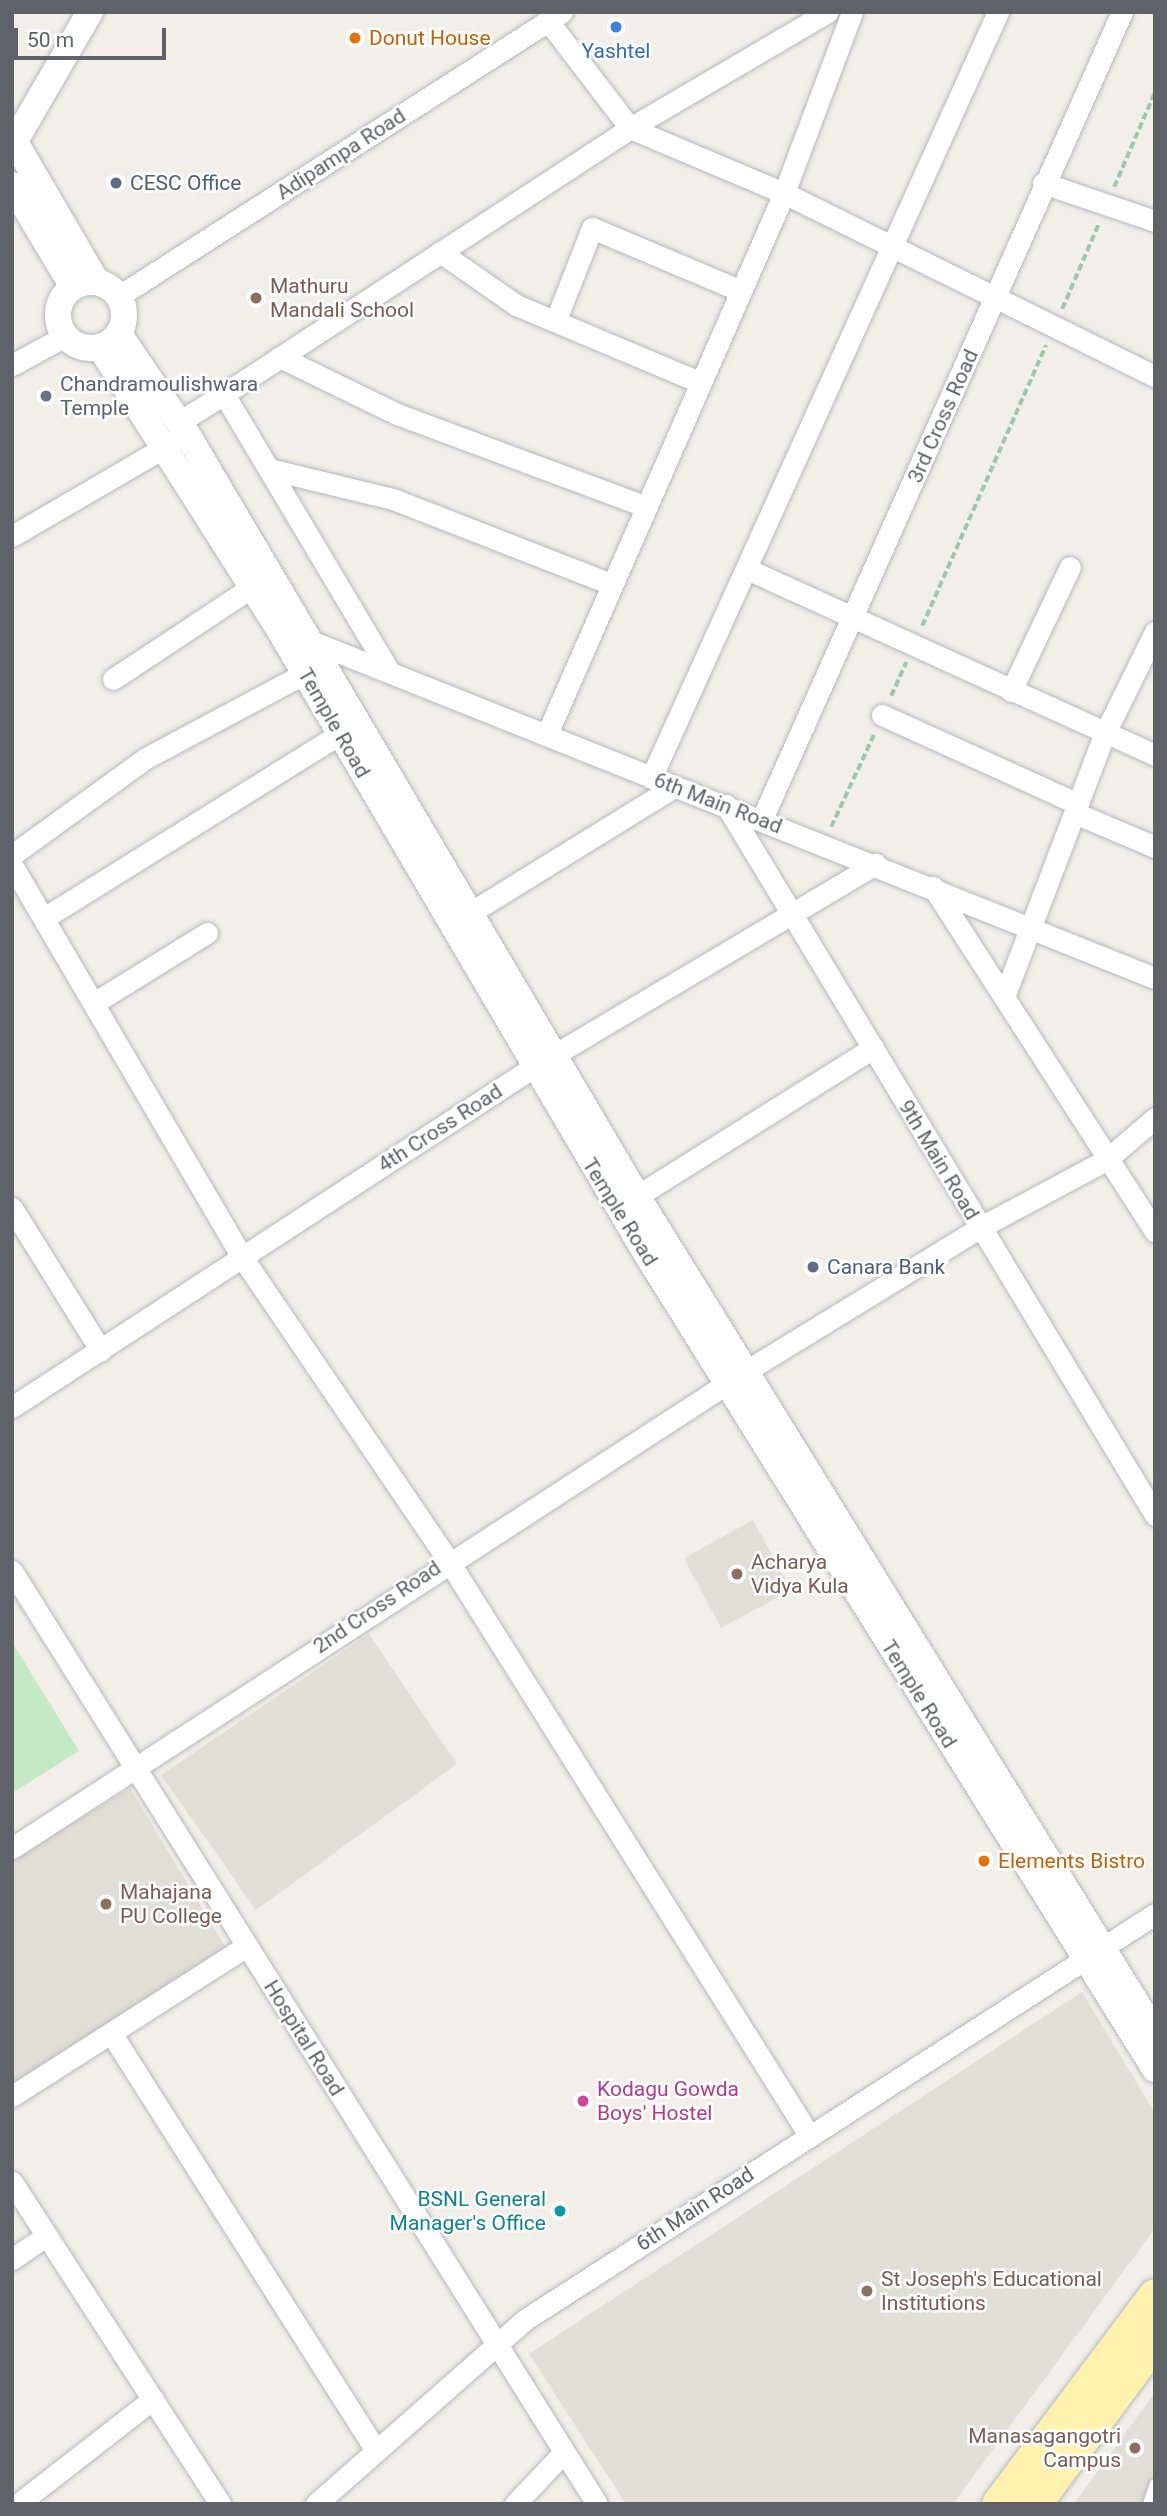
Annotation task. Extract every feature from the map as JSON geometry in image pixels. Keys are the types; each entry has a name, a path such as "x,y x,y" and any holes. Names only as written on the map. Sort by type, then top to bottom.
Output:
{"main road":[{"path":"999,2504 1155,2296"},
{"path":"1033,2504 1155,2339"}],"street":[{"path":"85,284 13,142 90,12"},
{"path":"12,536 176,434 224,394 630,128 828,12"},
{"path":"547,734 644,506 784,193 852,12"},
{"path":"651,778 998,12"},
{"name":"3rd Cross Road","path":"762,819 1122,12"},
{"path":"555,17 630,128 784,193 891,249 1155,376"},
{"name":"Adipampa Road","path":"119,296 555,17"},
{"path":"1043,184 1108,200 1155,221"},
{"path":"12,185 85,284 119,296 124,320 109,340 81,347 65,336 58,311 85,284"},
{"path":"556,317 592,228 741,291"},
{"path":"440,253 516,305 556,317 623,354 699,382"},
{"path":"12,365 65,336"},
{"name":"Temple Road","path":"109,340 176,434 311,640 556,1053 736,1378"},
{"path":"280,357 397,414 644,506"},
{"path":"224,394 389,671"},
{"name":"Temple Road","path":"176,434 253,587 532,1068 736,1378 1091,1952 1155,2068"},
{"path":"268,469 393,499 611,584"},
{"path":"1011,691 1070,566"},
{"path":"747,569 1104,735 1155,755"},
{"path":"113,679 253,587"},
{"name":"6th Main Road","path":"280,631 311,640 547,734 672,788 726,805 876,864 1155,978"},
{"path":"1004,997 1104,735 1146,673 1155,632"},
{"path":"12,855 146,758 305,673"},
{"path":"882,715 1155,846"},
{"path":"44,918 340,734"},
{"path":"473,911 672,788"},
{"name":"9th Main Road","path":"726,805 789,915 873,1048 979,1228 1155,1515"},
{"name":"4th Cross Road","path":"12,1407 532,1068 876,864"},
{"path":"12,865 242,1257 448,1560 809,2135"},
{"path":"933,887 1106,1160 1155,1232"},
{"path":"93,1003 206,933"},
{"path":"637,1196 873,1048"},
{"name":"2nd Cross Road","path":"12,1848 448,1560 736,1378 979,1228 1147,1136 1155,1118"},
{"path":"12,1208 101,1351"},
{"name":"Hospital Road","path":"12,1571 133,1770 247,1946 597,2504"},
{"name":"6th Main Road","path":"316,2504 526,2319 1091,1952 1155,1914"},
{"path":"12,2096 247,1946"},
{"name":"Temple Road","path":"1091,1952 1155,2033"},
{"path":"111,2033 376,2451"},
{"path":"12,2182 45,2237 220,2504"},
{"path":"12,2259 45,2237"},
{"path":"18,2504 153,2399"},
{"path":"515,2504 564,2452"}],"lane":[{"path":"1148,2504 1155,2484"}],"path":[{"path":"824,844 1054,328 1155,92"}],"shaded area":[{"name":"Acharya Vidya Kula","path":"753,1520 791,1590 721,1628 684,1558"},
{"path":"369,1634 457,1764 256,1910 161,1775"},
{"name":"Mahajana PU College","path":"130,1788 226,1948 12,2086 12,1861"},
{"name":"St Joseph's Educational Institutions","path":"1082,1992 1155,2113 1155,2228 953,2504 626,2504 529,2354"},
{"name":"Manasagangotri Campus","path":"1155,2392 1155,2504 1074,2504"}],"green space":[{"path":"12,1642 79,1751 12,1793"}],"place":[{"name":"Yashtel","path":"616,27"},
{"name":"Donut House","path":"355,38"},
{"name":"CESC Office","path":"116,183"},
{"name":"Mathuru Mandali School","path":"256,298"},
{"name":"Chandramoulishwara Temple","path":"46,396"},
{"name":"Canara Bank","path":"813,1267"},
{"name":"Acharya Vidya Kula","path":"737,1574"},
{"name":"Elements Bistro","path":"984,1861"},
{"name":"Mahajana PU College","path":"106,1904"},
{"name":"Kodagu Gowda Boys' Hostel","path":"583,2101"},
{"name":"BSNL General Manager's Office","path":"560,2211"},
{"name":"St Joseph's Educational Institutions","path":"867,2291"},
{"name":"Manasagangotri Campus","path":"1135,2448"}]}
